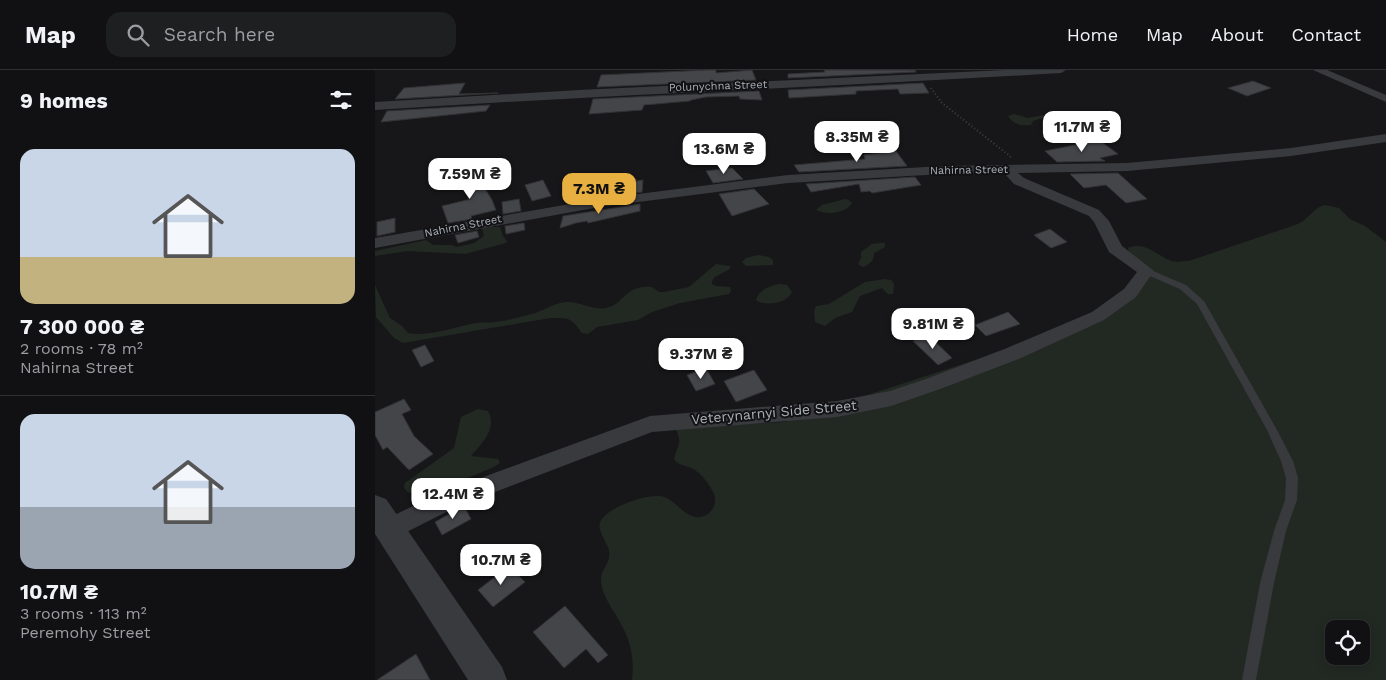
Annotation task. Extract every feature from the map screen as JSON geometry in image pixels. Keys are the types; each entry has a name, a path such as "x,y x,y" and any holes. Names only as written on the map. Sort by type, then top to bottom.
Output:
{"street":[{"name":"Polunychna Street","path":"375,106 589,92 927,78 1061,70"},
{"path":"1318,70 1386,98"},
{"name":"Nahirna Street","path":"375,243 566,208 721,186 818,176 1127,167 1291,152 1386,138"},
{"path":"1016,169 1013,176 1019,181 1094,213 1101,221 1115,249 1146,271"},
{"name":"Veterynarnyi Side Street","path":"382,519 448,500 650,424 837,409 891,398 1022,350 1098,316 1126,297 1139,284 1146,271"},
{"path":"382,519 489,680"}],"lane":[{"path":"1146,271 1185,287 1201,303 1268,422 1287,461 1292,478 1291,500 1267,583 1249,680"}],"path":[{"path":"927,78 937,98 1016,169"}],"shaded area":[{"path":"1014,114 1028,118 1043,115 1046,117 1033,121 1031,125 1024,125 1015,123 1008,116"},
{"path":"845,199 852,203 841,211 826,213 816,210 822,205"},
{"path":"1325,205 1339,208 1350,219 1365,226 1386,242 1386,680 632,680 633,661 631,649 622,626 602,587 601,576 609,555 599,526 603,517 618,507 628,502 649,497 664,497 691,516 705,516 712,510 715,497 702,476 674,459 679,445 676,430 679,428 785,422 975,360 1034,348 1147,278 1128,248 1134,246 1145,247 1171,261 1189,261 1298,224"},
{"path":"500,227 507,241 506,243 465,254 407,251 375,256 375,251 426,240 433,245 452,245 457,247 474,243 484,236 482,228"},
{"path":"885,243 885,247 874,253 870,263 863,267 858,264 861,252 872,244"},
{"path":"758,255 769,257 773,260 773,265 746,266 742,262 746,258"},
{"path":"716,264 730,266 730,269 715,277 712,281 712,284 716,286 730,287 731,291 729,294 680,303 652,312 638,320 597,327 588,334 582,333 572,321 562,318 550,318 403,343 394,338 376,317 375,285 390,318 402,326 408,333 425,334 476,323 509,320 565,302 601,309 606,308 618,303 635,289 652,287 659,292 664,292 689,287"},
{"path":"891,280 894,284 893,294 888,294 882,288 860,296 852,312 835,318 825,326 815,322 814,311 816,306 829,304 865,282"},
{"path":"781,284 787,285 792,292 786,299 776,303 765,303 756,300 757,296 765,289"},
{"path":"478,409 488,411 491,424 487,436 471,456 498,459 500,463 454,483 425,491 407,492 404,487 405,483 454,448 461,417"}],"building":[{"path":"716,70 716,73 752,70 756,80 597,87 601,75"},
{"path":"824,70 915,70 916,72 788,78 788,74 825,72"},
{"path":"1253,81 1271,88 1247,96 1228,88"},
{"path":"465,83 459,94 498,93 395,99 404,88"},
{"path":"923,83 929,93 900,94 898,89 856,91 856,94 789,98 788,90"},
{"path":"759,91 762,100 740,99 739,96 706,97 690,101 644,105 642,110 589,114 593,99"},
{"path":"490,105 486,111 381,122 387,111"},
{"path":"1099,140 1118,154 1100,158 1105,161 1057,162 1045,151"},
{"path":"896,151 907,166 799,172 794,165 865,159 864,155"},
{"path":"732,168 743,179 713,183 706,171"},
{"path":"473,169 496,210 471,216 472,219 448,223 442,206 471,199 456,174"},
{"path":"1118,173 1147,199 1126,203 1106,185 1084,188 1070,174"},
{"path":"915,177 921,185 872,193 870,191 861,192 859,184 811,192 806,184"},
{"path":"636,179 636,181 643,180 642,192 566,203 569,188"},
{"path":"543,180 551,196 532,201 525,185"},
{"path":"754,189 769,204 732,216 719,194"},
{"path":"519,199 521,211 503,214 502,202"},
{"path":"640,204 640,211 588,223 587,221 576,223 560,228 563,216"},
{"path":"395,218 395,232 377,236 377,222"},
{"path":"524,223 525,230 506,234 505,226"},
{"path":"1050,229 1067,242 1051,248 1034,235"},
{"path":"477,231 479,237 458,243 455,235"},
{"path":"1008,312 1020,324 986,336 975,325"},
{"path":"947,316 962,331 941,339 926,326"},
{"path":"927,334 952,358 938,365 913,341"},
{"path":"425,345 434,361 421,367 412,350"},
{"path":"706,368 715,384 696,391 687,375"},
{"path":"754,370 767,390 736,402 724,381"},
{"path":"404,399 411,410 402,414 414,436 433,454 409,470 387,447 383,450 375,435 375,412"},
{"path":"464,506 471,519 442,535 435,522"},
{"path":"509,566 525,582 493,607 478,590"},
{"path":"565,606 608,655 598,663 586,649 564,668 533,632"},
{"path":"416,654 430,680 377,680"}]}
